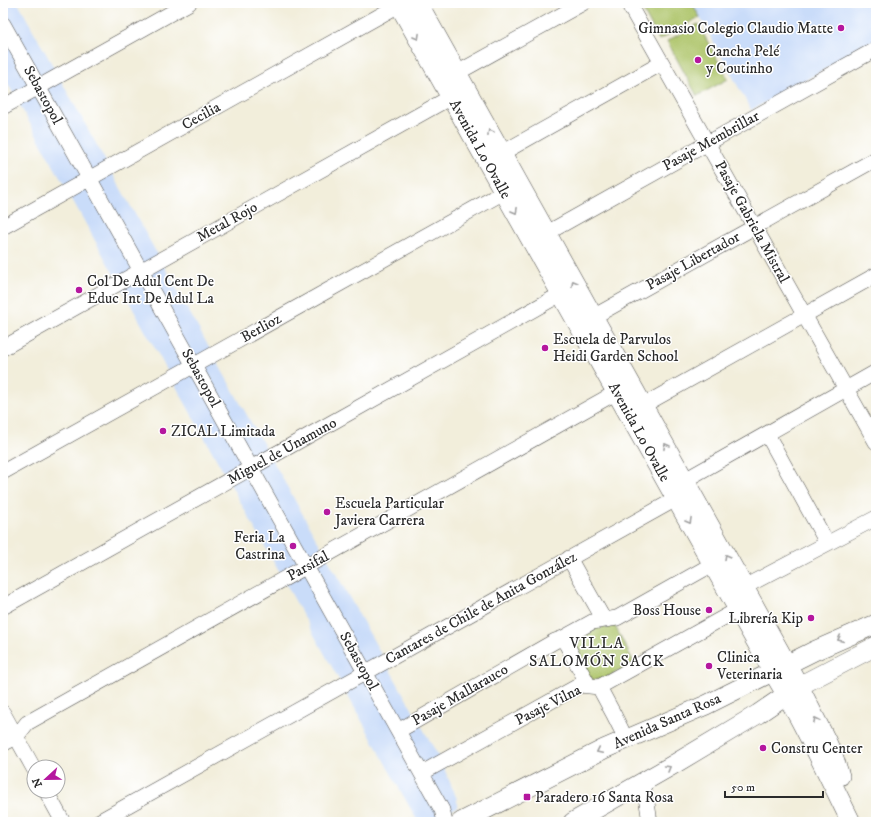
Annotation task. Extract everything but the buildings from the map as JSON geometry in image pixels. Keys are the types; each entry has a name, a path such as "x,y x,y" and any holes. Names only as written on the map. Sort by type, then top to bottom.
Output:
{"main road":[{"name":"Avenida Lo Ovalle","path":"418,3 502,153 512,187 562,294 617,392 636,410 684,480 744,586 780,669"},
{"name":"Avenida Lo Ovalle","path":"399,4 451,97 512,187 547,233 593,317 676,498 738,610 780,669 793,691 799,718 851,822"},
{"name":"Avenida Santa Rosa","path":"450,821 626,739 706,705 814,651 876,624"},
{"path":"573,822 642,783 793,691 876,646"}],"street":[{"path":"3,107 189,3"},
{"path":"457,73 583,3"},
{"name":"Pasaje Gabriela Mistral","path":"628,3 876,442"},
{"name":"Cecilia","path":"3,227 399,4"},
{"name":"Sebastopol","path":"3,24 442,810 450,821"},
{"name":"Pasaje Membrillar","path":"547,233 876,49"},
{"path":"502,153 662,63"},
{"name":"Metal Rojo","path":"3,348 451,97"},
{"name":"Pasaje Libertador","path":"593,317 876,159"},
{"name":"Berlioz","path":"3,472 512,187"},
{"path":"636,410 876,275"},
{"name":"Miguel de Unamuno","path":"3,607 562,294"},
{"path":"684,480 876,372"},
{"name":"Parsifal","path":"3,744 16,737 27,723 617,392"},
{"path":"767,434 827,543"},
{"name":"Cantares de Chile de Anita González","path":"98,822 676,498"},
{"path":"744,586 876,518"},
{"path":"570,558 604,620"},
{"name":"Pasaje Mallarauco","path":"398,730 555,641 592,622 617,618 713,564"},
{"name":"Pasaje Vilna","path":"422,773 580,685 594,686 738,610"},
{"path":"563,638 614,715 626,739"},
{"path":"3,713 28,759"},
{"path":"642,783 650,822"},
{"path":"50,799 63,822"}],"shaded area":[{"name":"Feria La Castrina","path":"3,3 18,3 440,759 457,799 457,807 430,822 418,822 3,75"},
{"path":"692,3 876,3 876,41 751,110"}],"green space":[{"path":"639,3 692,3 700,17 659,40"},
{"name":"Cancha Pelé y Coutinho","path":"698,24 728,79 697,96 667,41"},
{"path":"597,626 615,626 634,663 604,679 595,680 584,676 567,641"}],"place":[{"name":"Gimnasio Colegio Claudio Matte","path":"841,28"},
{"name":"Cancha Pelé y Coutinho","path":"698,60"},
{"name":"Col De Adul Cent De Educ Int De Adul La","path":"79,290"},
{"name":"Escuela de Parvulos Heidi Garden School","path":"545,348"},
{"name":"ZICAL Limitada","path":"163,431"},
{"name":"Escuela Particular Javiera Carrera","path":"327,512"},
{"name":"Feria La Castrina","path":"293,546"},
{"name":"Boss House","path":"709,610"},
{"name":"Librería Kip","path":"811,618"},
{"name":"Clinica Veterinaria","path":"709,666"},
{"name":"Constru Center","path":"763,748"},
{"name":"Paradero 16 Santa Rosa","path":"527,797"}],"district":[{"name":"VILLA SALOMÓN SACK","path":"597,652"}]}
